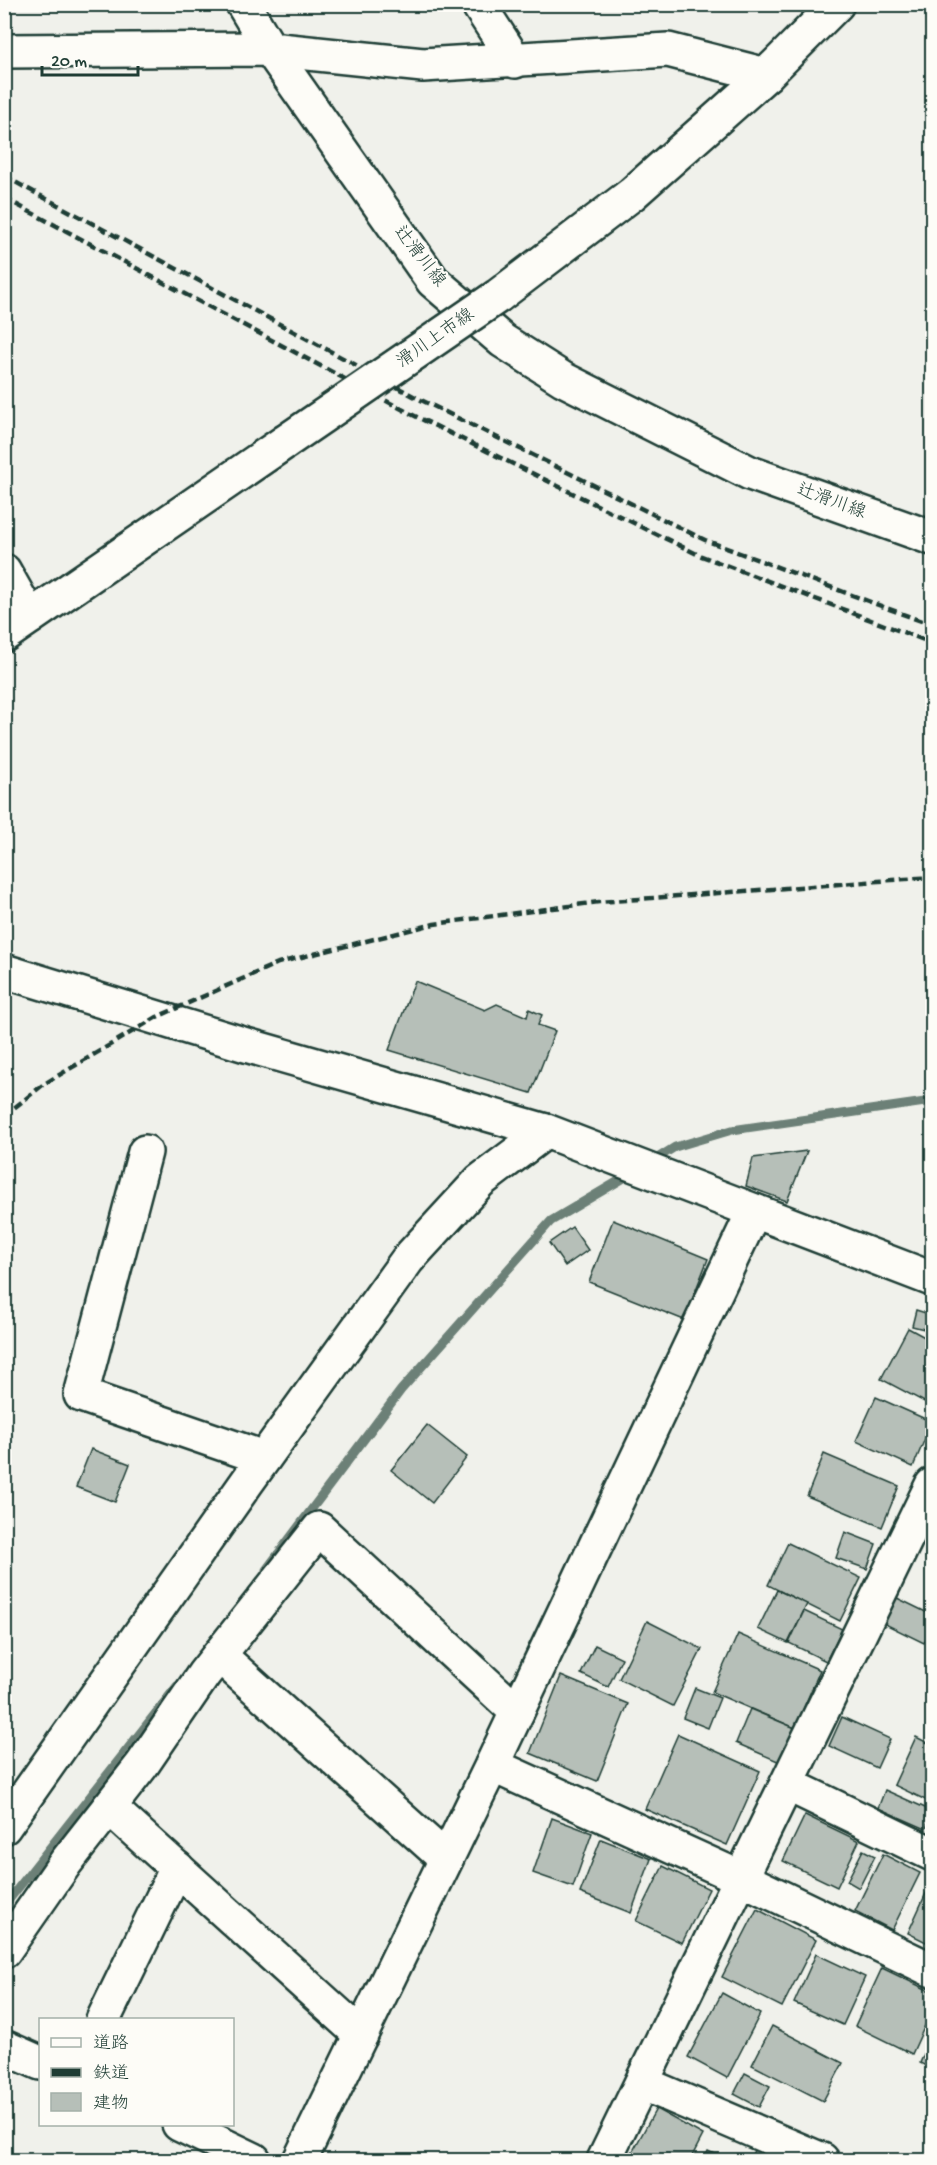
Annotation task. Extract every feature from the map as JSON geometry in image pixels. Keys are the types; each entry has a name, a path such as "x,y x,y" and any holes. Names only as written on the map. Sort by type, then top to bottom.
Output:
{"street":[{"name":"辻滑川線","path":"243,4 270,48 434,280 503,341 564,379 750,473 933,538"},
{"path":"478,4 515,61"},
{"name":"滑川上市線","path":"17,626 498,296 632,194 766,75 837,4"},
{"path":"4,51 270,48 423,65 668,50 766,75"},
{"path":"4,571 17,626"},
{"path":"4,972 246,1046 556,1135 933,1279"},
{"path":"4,1827 264,1458 408,1259 480,1181 556,1135"},
{"path":"145,1152 81,1395 264,1458"},
{"path":"300,2160 492,1765 754,1211"},
{"path":"604,2160 930,1496"},
{"path":"4,1951 66,1862 142,1765 204,1674 319,1529 517,1712"},
{"path":"219,1655 446,1860"},
{"path":"492,1765 741,1878 933,1970"},
{"path":"787,1784 933,1854"},
{"path":"109,1807 361,2035"},
{"path":"103,2018 177,1868"},
{"path":"4,2047 39,2063"},
{"path":"642,2083 822,2160"},
{"path":"182,2126 254,2160"}],"building":[{"path":"415,981 485,1010 497,1004 527,1017 529,1009 542,1015 538,1025 555,1031 531,1093 389,1050"},
{"path":"807,1151 787,1201 746,1186 753,1158"},
{"path":"613,1220 708,1259 684,1320 589,1282"},
{"path":"572,1227 588,1250 565,1266 549,1243"},
{"path":"916,1310 932,1315 932,1331 912,1326"},
{"path":"908,1328 932,1341 932,1406 881,1379"},
{"path":"876,1397 932,1422 913,1467 856,1441"},
{"path":"427,1425 467,1457 432,1503 391,1470"},
{"path":"91,1449 130,1464 115,1502 76,1487"},
{"path":"824,1454 899,1486 882,1527 807,1496"},
{"path":"845,1532 876,1544 867,1569 836,1558"},
{"path":"788,1543 861,1578 840,1621 768,1585"},
{"path":"777,1590 807,1604 788,1643 758,1629"},
{"path":"895,1597 932,1615 932,1626 924,1643 883,1623"},
{"path":"804,1611 842,1629 826,1661 789,1643"},
{"path":"647,1621 702,1649 673,1706 619,1679"},
{"path":"738,1634 820,1670 795,1728 712,1692"},
{"path":"595,1645 622,1658 608,1687 581,1674"},
{"path":"561,1676 628,1704 597,1781 530,1753"},
{"path":"695,1688 720,1698 708,1728 683,1718"},
{"path":"750,1709 795,1728 780,1762 736,1743"},
{"path":"842,1717 890,1739 877,1768 829,1746"},
{"path":"678,1734 760,1771 727,1845 645,1809"},
{"path":"916,1737 932,1745 932,1803 894,1785"},
{"path":"885,1790 932,1811 926,1829 878,1808"},
{"path":"805,1815 859,1841 837,1887 783,1861"},
{"path":"552,1818 592,1833 573,1887 533,1873"},
{"path":"601,1839 651,1859 631,1913 580,1893"},
{"path":"863,1850 875,1856 859,1888 847,1881"},
{"path":"883,1854 920,1873 892,1930 855,1911"},
{"path":"663,1866 709,1889 682,1943 636,1921"},
{"path":"932,1880 932,1945 908,1933"},
{"path":"757,1909 816,1940 782,2007 722,1977"},
{"path":"816,1954 865,1977 843,2025 794,2003"},
{"path":"882,1968 932,1992 932,2010 912,2054 855,2026"},
{"path":"722,1993 760,2014 727,2078 688,2057"},
{"path":"772,2026 843,2063 823,2101 752,2065"},
{"path":"932,2036 932,2069 920,2063"},
{"path":"745,2073 770,2086 759,2107 734,2094"},
{"path":"656,2109 703,2135 690,2160 628,2160"},
{"path":"757,2145 772,2153 769,2160 749,2160"},
{"path":"708,2151 727,2160 704,2160"}],"waterway":[{"path":"651,1162 675,1147 732,1130 932,1101"},
{"path":"266,1570 401,1390 551,1221 634,1172"},
{"path":"4,1906 177,1686"}],"railway":[{"path":"4,176 421,400 705,540 932,625"},
{"path":"4,198 413,415 699,555 932,643"},
{"path":"4,1116 44,1084 157,1017 278,963 434,924 599,902 932,877"}]}
